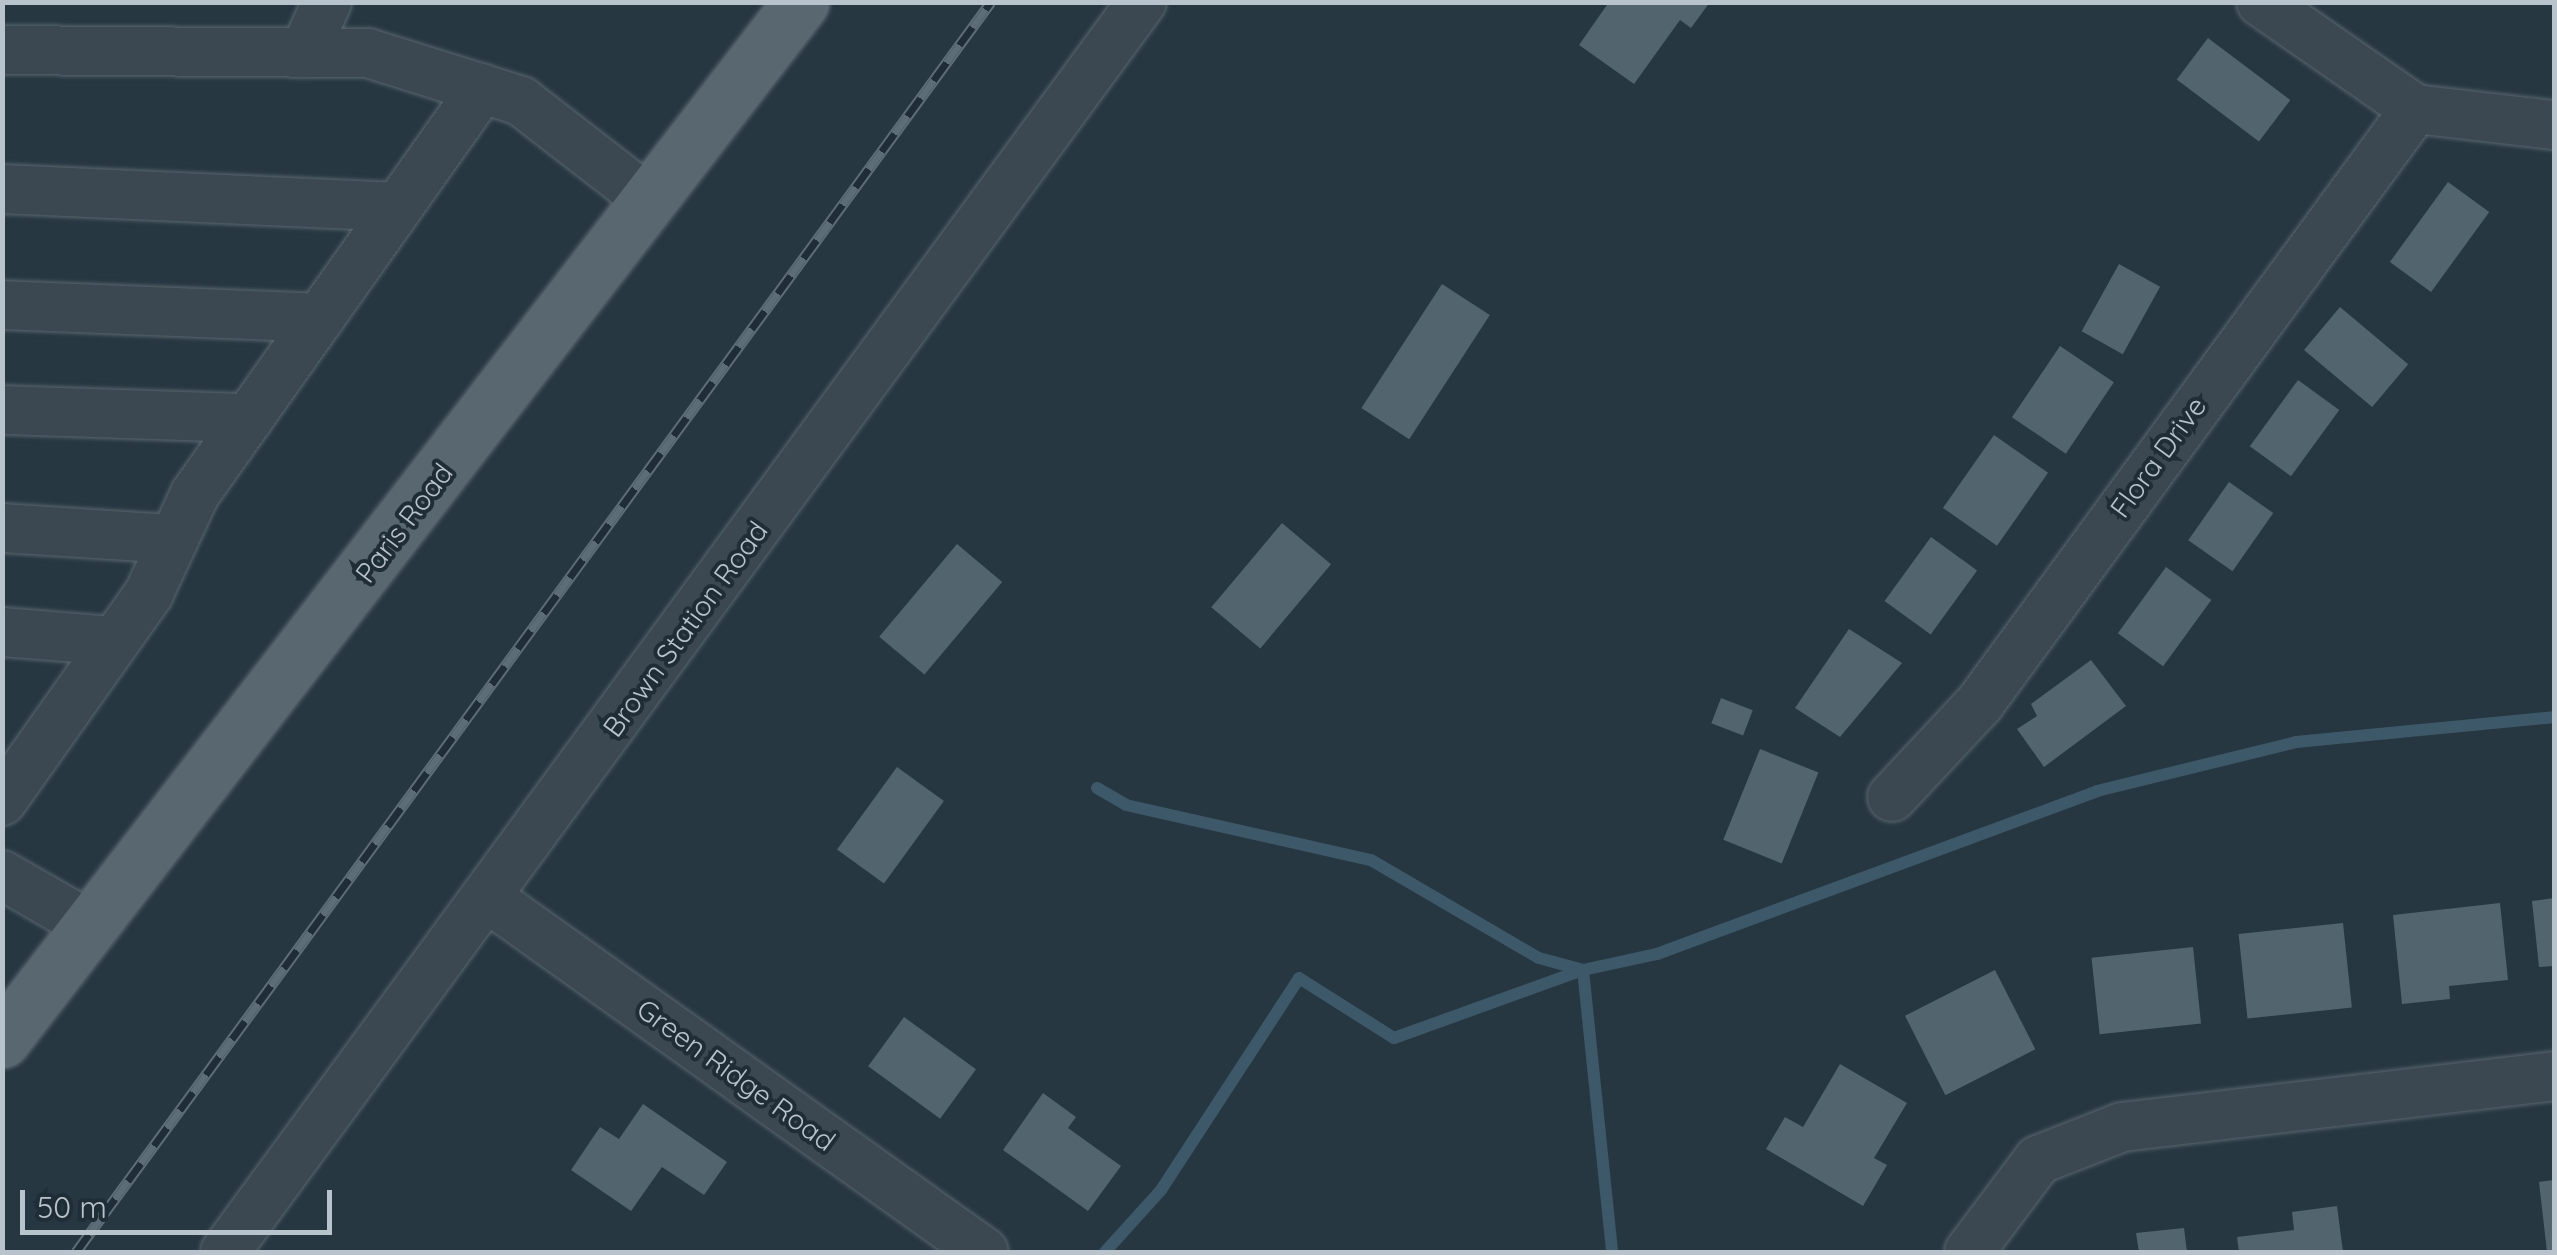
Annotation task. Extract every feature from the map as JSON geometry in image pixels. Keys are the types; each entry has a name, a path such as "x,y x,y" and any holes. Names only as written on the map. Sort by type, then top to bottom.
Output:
{"main road":[{"name":"Paris Road","path":"2,1040 94,928 801,2"}],"street":[{"path":"304,53 327,2"},
{"name":"Brown Station Road","path":"225,1252 1142,2"},
{"path":"2262,2 2310,18 2415,109 2554,125"},
{"path":"2,50 368,53 521,100 650,201"},
{"path":"2,801 23,742 115,641 249,418 482,88"},
{"name":"Flora Drive","path":"1892,797 1980,703 2415,109"},
{"path":"2,188 398,207"},
{"path":"2,306 320,318"},
{"path":"2,410 249,418"},
{"path":"2,528 174,539"},
{"path":"2,632 115,641"},
{"path":"2,875 94,928"},
{"name":"Green Ridge Road","path":"488,898 984,1252"},
{"path":"1969,1252 2038,1160 2122,1126 2554,1076"}],"building":[{"path":"1609,2 1710,2 1691,28 1680,20 1634,84 1579,45"},
{"path":"2208,38 2290,100 2259,142 2177,80"},
{"path":"2448,182 2489,212 2431,292 2390,262"},
{"path":"2119,264 2160,287 2123,354 2082,331"},
{"path":"1442,284 1490,315 1409,439 1361,408"},
{"path":"2340,307 2408,364 2372,407 2304,350"},
{"path":"2060,346 2114,382 2066,454 2012,417"},
{"path":"2298,380 2339,410 2291,476 2250,446"},
{"path":"1994,435 2048,473 1997,546 1943,508"},
{"path":"2229,482 2273,513 2233,571 2188,540"},
{"path":"1282,523 1331,564 1260,648 1211,607"},
{"path":"1931,537 1977,571 1931,634 1885,601"},
{"path":"957,544 1002,582 924,675 879,637"},
{"path":"2166,567 2211,600 2163,666 2118,633"},
{"path":"1849,629 1902,663 1840,737 1795,708"},
{"path":"2091,660 2126,706 2044,767 2017,729 2037,716 2031,704"},
{"path":"1721,698 1753,710 1743,735 1711,723"},
{"path":"1760,749 1818,773 1782,863 1723,840"},
{"path":"897,767 944,801 884,884 837,850"},
{"path":"2554,898 2554,966 2539,967 2532,901"},
{"path":"2500,903 2508,980 2449,986 2450,999 2402,1004 2393,915"},
{"path":"2343,923 2352,1008 2247,1019 2239,934"},
{"path":"2193,947 2201,1024 2100,1034 2092,958"},
{"path":"1995,970 2035,1049 1945,1095 1905,1016"},
{"path":"904,1017 976,1069 940,1119 868,1066"},
{"path":"1840,1064 1907,1103 1874,1158 1887,1165 1863,1206 1766,1149 1785,1117 1803,1127"},
{"path":"1043,1093 1076,1117 1068,1128 1121,1166 1088,1211 1003,1150"},
{"path":"643,1104 727,1162 704,1195 662,1167 631,1211 571,1170 600,1127 619,1139"},
{"path":"2554,1180 2554,1252 2547,1252 2539,1182"},
{"path":"2337,1206 2343,1252 2239,1252 2237,1237 2294,1230 2292,1212"},
{"path":"2184,1228 2187,1252 2139,1252 2136,1233"}],"waterway":[{"path":"1097,788 1126,805 1371,860 1539,958 1583,970 1657,954 2097,791 2296,742 2554,717"},
{"path":"1105,1252 1161,1190 1299,978 1394,1038 1583,970 1612,1252"}],"railway":[{"path":"76,1252 991,2"}]}
